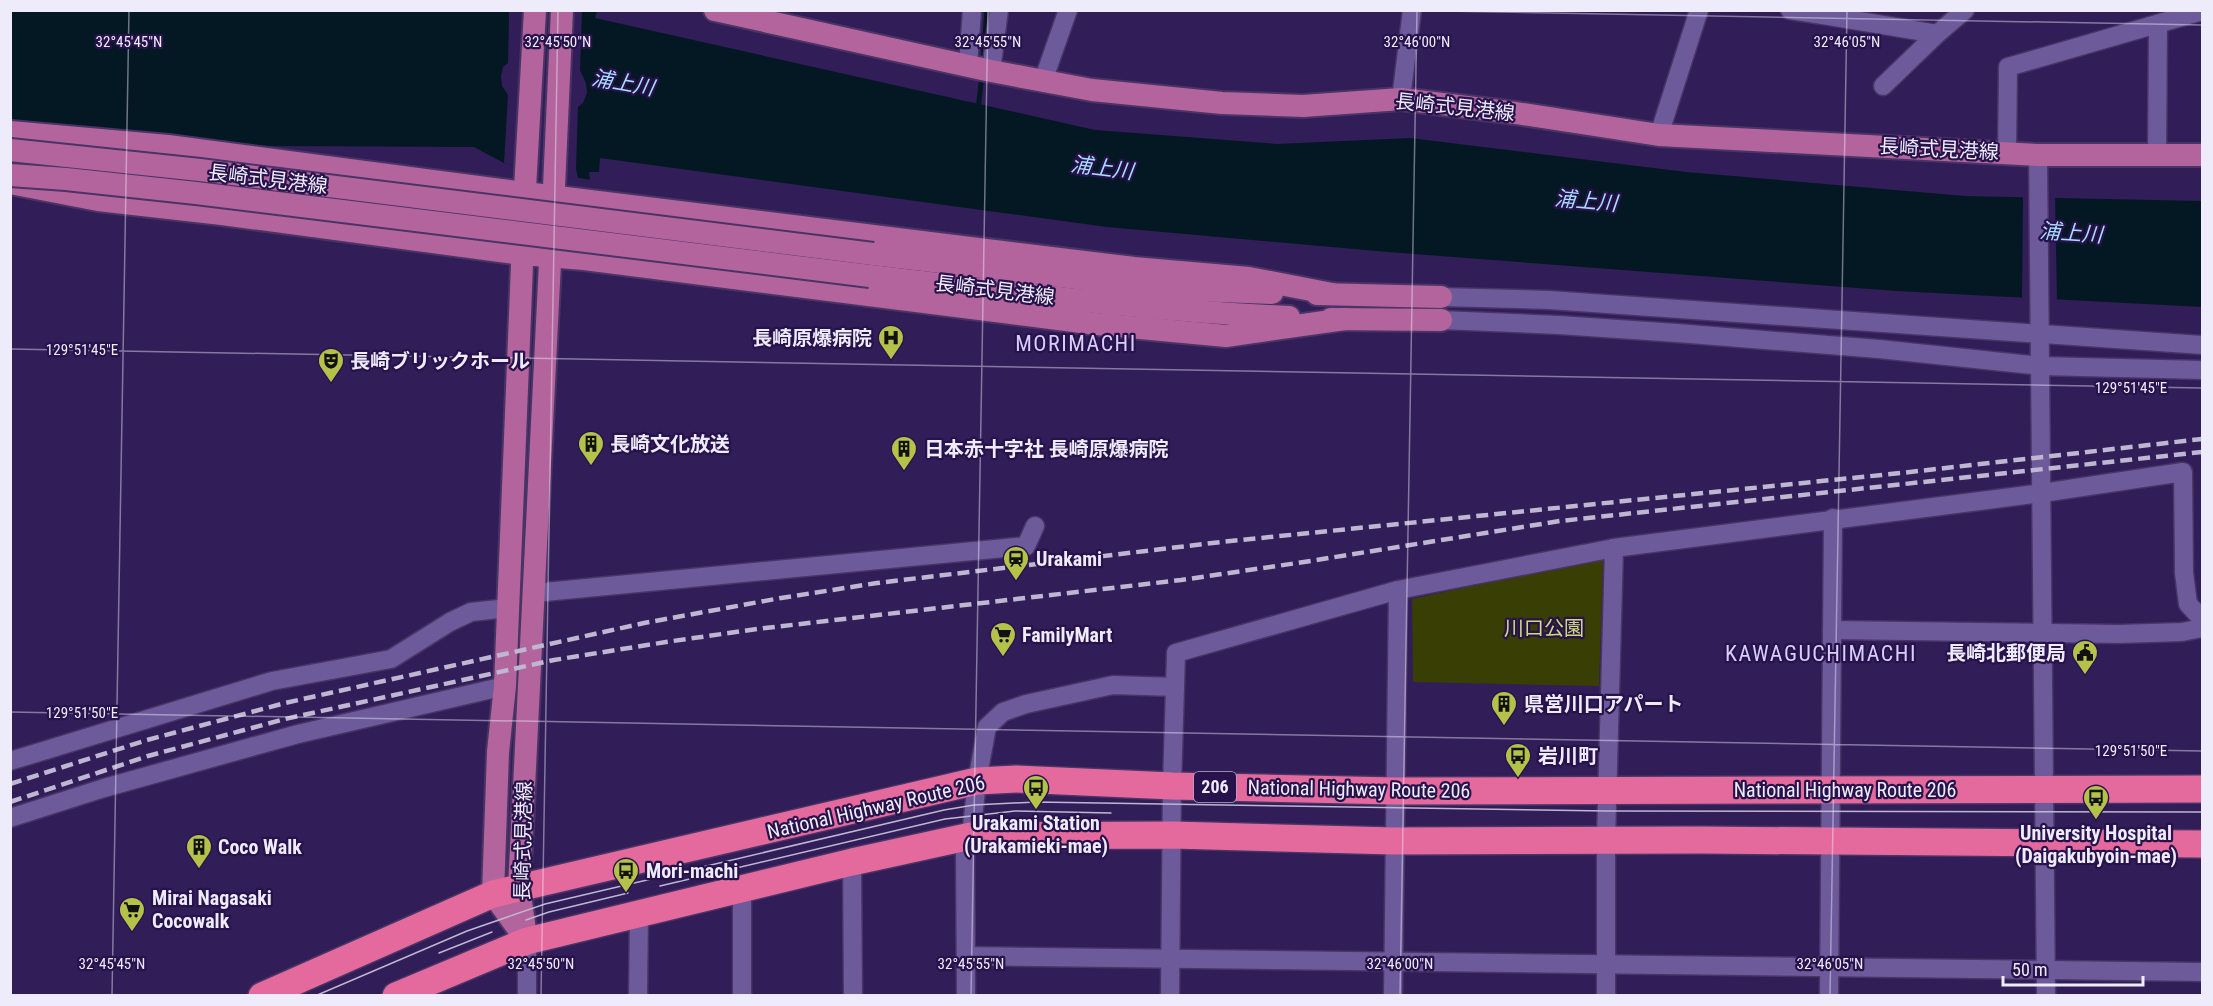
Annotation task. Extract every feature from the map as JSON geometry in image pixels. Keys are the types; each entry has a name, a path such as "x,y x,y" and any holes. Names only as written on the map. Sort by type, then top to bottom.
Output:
{"highway":[{"name":"National Highway Route 206","path":"262,996 506,891 977,781 1016,779 1172,786 1395,791 2202,789"},
{"path":"400,995 527,941 852,862 971,836 1173,835 1394,841 2202,844"}],"main road":[{"name":"長崎式見港線","path":"527,941 506,891 498,752 505,686 522,254 535,10"},
{"name":"長崎式見港線","path":"506,891 534,593 562,10"},
{"name":"長崎式見港線","path":"715,10 1043,81 1092,90 1222,104 1303,106 1401,99 1516,113 1659,135 2038,155 2202,155"},
{"path":"10,132 526,183 553,196 1134,268 1249,278 1332,294"},
{"name":"長崎式見港線","path":"10,150 200,170 872,265 1155,309 1345,319 1441,320"},
{"name":"長崎式見港線","path":"10,175 66,179 872,265 1237,293 1441,297"},
{"path":"10,183 98,200 1097,324 1226,336 1345,319"}],"street":[{"path":"968,66 972,10"},
{"path":"991,71 999,10"},
{"path":"1043,81 1068,10"},
{"path":"1401,99 1412,10"},
{"path":"1659,135 1699,10"},
{"path":"1790,10 1823,13 1937,34"},
{"path":"1883,86 1965,10"},
{"path":"2007,153 2008,67 2202,11"},
{"path":"2157,156 2158,24"},
{"path":"2038,155 2046,996"},
{"path":"1441,297 1549,300 2202,345"},
{"path":"1441,320 1688,334 1921,352 2041,366 2202,370"},
{"path":"1170,996 1176,653 1398,590 1614,548 1833,518 2042,493 2183,472 2184,573 2188,604 2202,619"},
{"path":"1829,996 1833,518"},
{"path":"534,593 1026,546 1035,526"},
{"path":"1606,996 1606,840 1614,548"},
{"path":"1393,996 1398,590"},
{"path":"10,761 272,681 392,659 450,622 471,612 508,608"},
{"path":"1832,630 2043,634 2182,632 2202,628"},
{"path":"966,996 965,854 971,836 977,781 987,727 1003,712 1026,704 1113,685 1175,687"},
{"path":"10,818 104,788 298,734 505,686"},
{"path":"852,862 853,996"},
{"path":"742,889 742,996"},
{"path":"638,996 639,915"},
{"path":"527,941 527,996"},
{"path":"966,956 2202,972"}],"green space":[{"name":"川口公園","path":"1603,557 1599,686 1413,682 1412,599"}],"water":[{"name":"浦上川","path":"11,11 597,11 595,18 1095,130 1277,144 1410,138 1686,172 1965,196 2202,201 2202,307 1897,291 1388,252 1107,227 600,158 599,172 589,172 590,180 504,163 474,147 275,146 11,139"}],"pier":[{"path":"509,11 582,11 580,70 586,83 587,93 583,103 578,107 576,169 578,178 504,163 508,95 502,86 501,76 503,67 508,63"},
{"path":"2023,194 2055,195 2057,302 2022,300"}],"waterway":[{"path":"983,63 987,10"},
{"path":"978,110 982,75"}],"tram line":[{"path":"315,996 467,931 545,904 944,810 974,805 1036,802 1607,811 2202,812"},
{"path":"660,886 945,819 1015,811 1111,813"},
{"path":"526,920 549,912 628,893"},
{"path":"439,953 492,932"}],"railway":[{"path":"10,784 147,740 285,703 644,623 781,598 877,583 1221,542 1901,473 2202,439"},
{"path":"10,802 148,756 285,719 554,660 666,642 757,629 1181,580 1560,521 2202,452"}],"place":[{"name":"長崎原爆病院","path":"891,361"},
{"name":"長崎ブリックホール","path":"331,384"},
{"name":"長崎文化放送","path":"591,467"},
{"name":"日本赤十字社 長崎原爆病院","path":"904,472"},
{"name":"Urakami","path":"1016,582"},
{"name":"FamilyMart","path":"1003,658"},
{"name":"長崎北郵便局","path":"2085,676"},
{"name":"県営川口アパート","path":"1504,727"},
{"name":"岩川町","path":"1518,779"},
{"name":"Urakami Station (Urakamieki-mae)","path":"1036,811"},
{"name":"University Hospital (Daigakubyoin-mae)","path":"2096,821"},
{"name":"Coco Walk","path":"199,870"},
{"name":"Mori-machi","path":"626,894"},
{"name":"Mirai Nagasaki Cocowalk","path":"132,933"}],"district":[{"name":"MORIMACHI","path":"1076,343"},
{"name":"KAWAGUCHIMACHI","path":"1821,653"}]}
